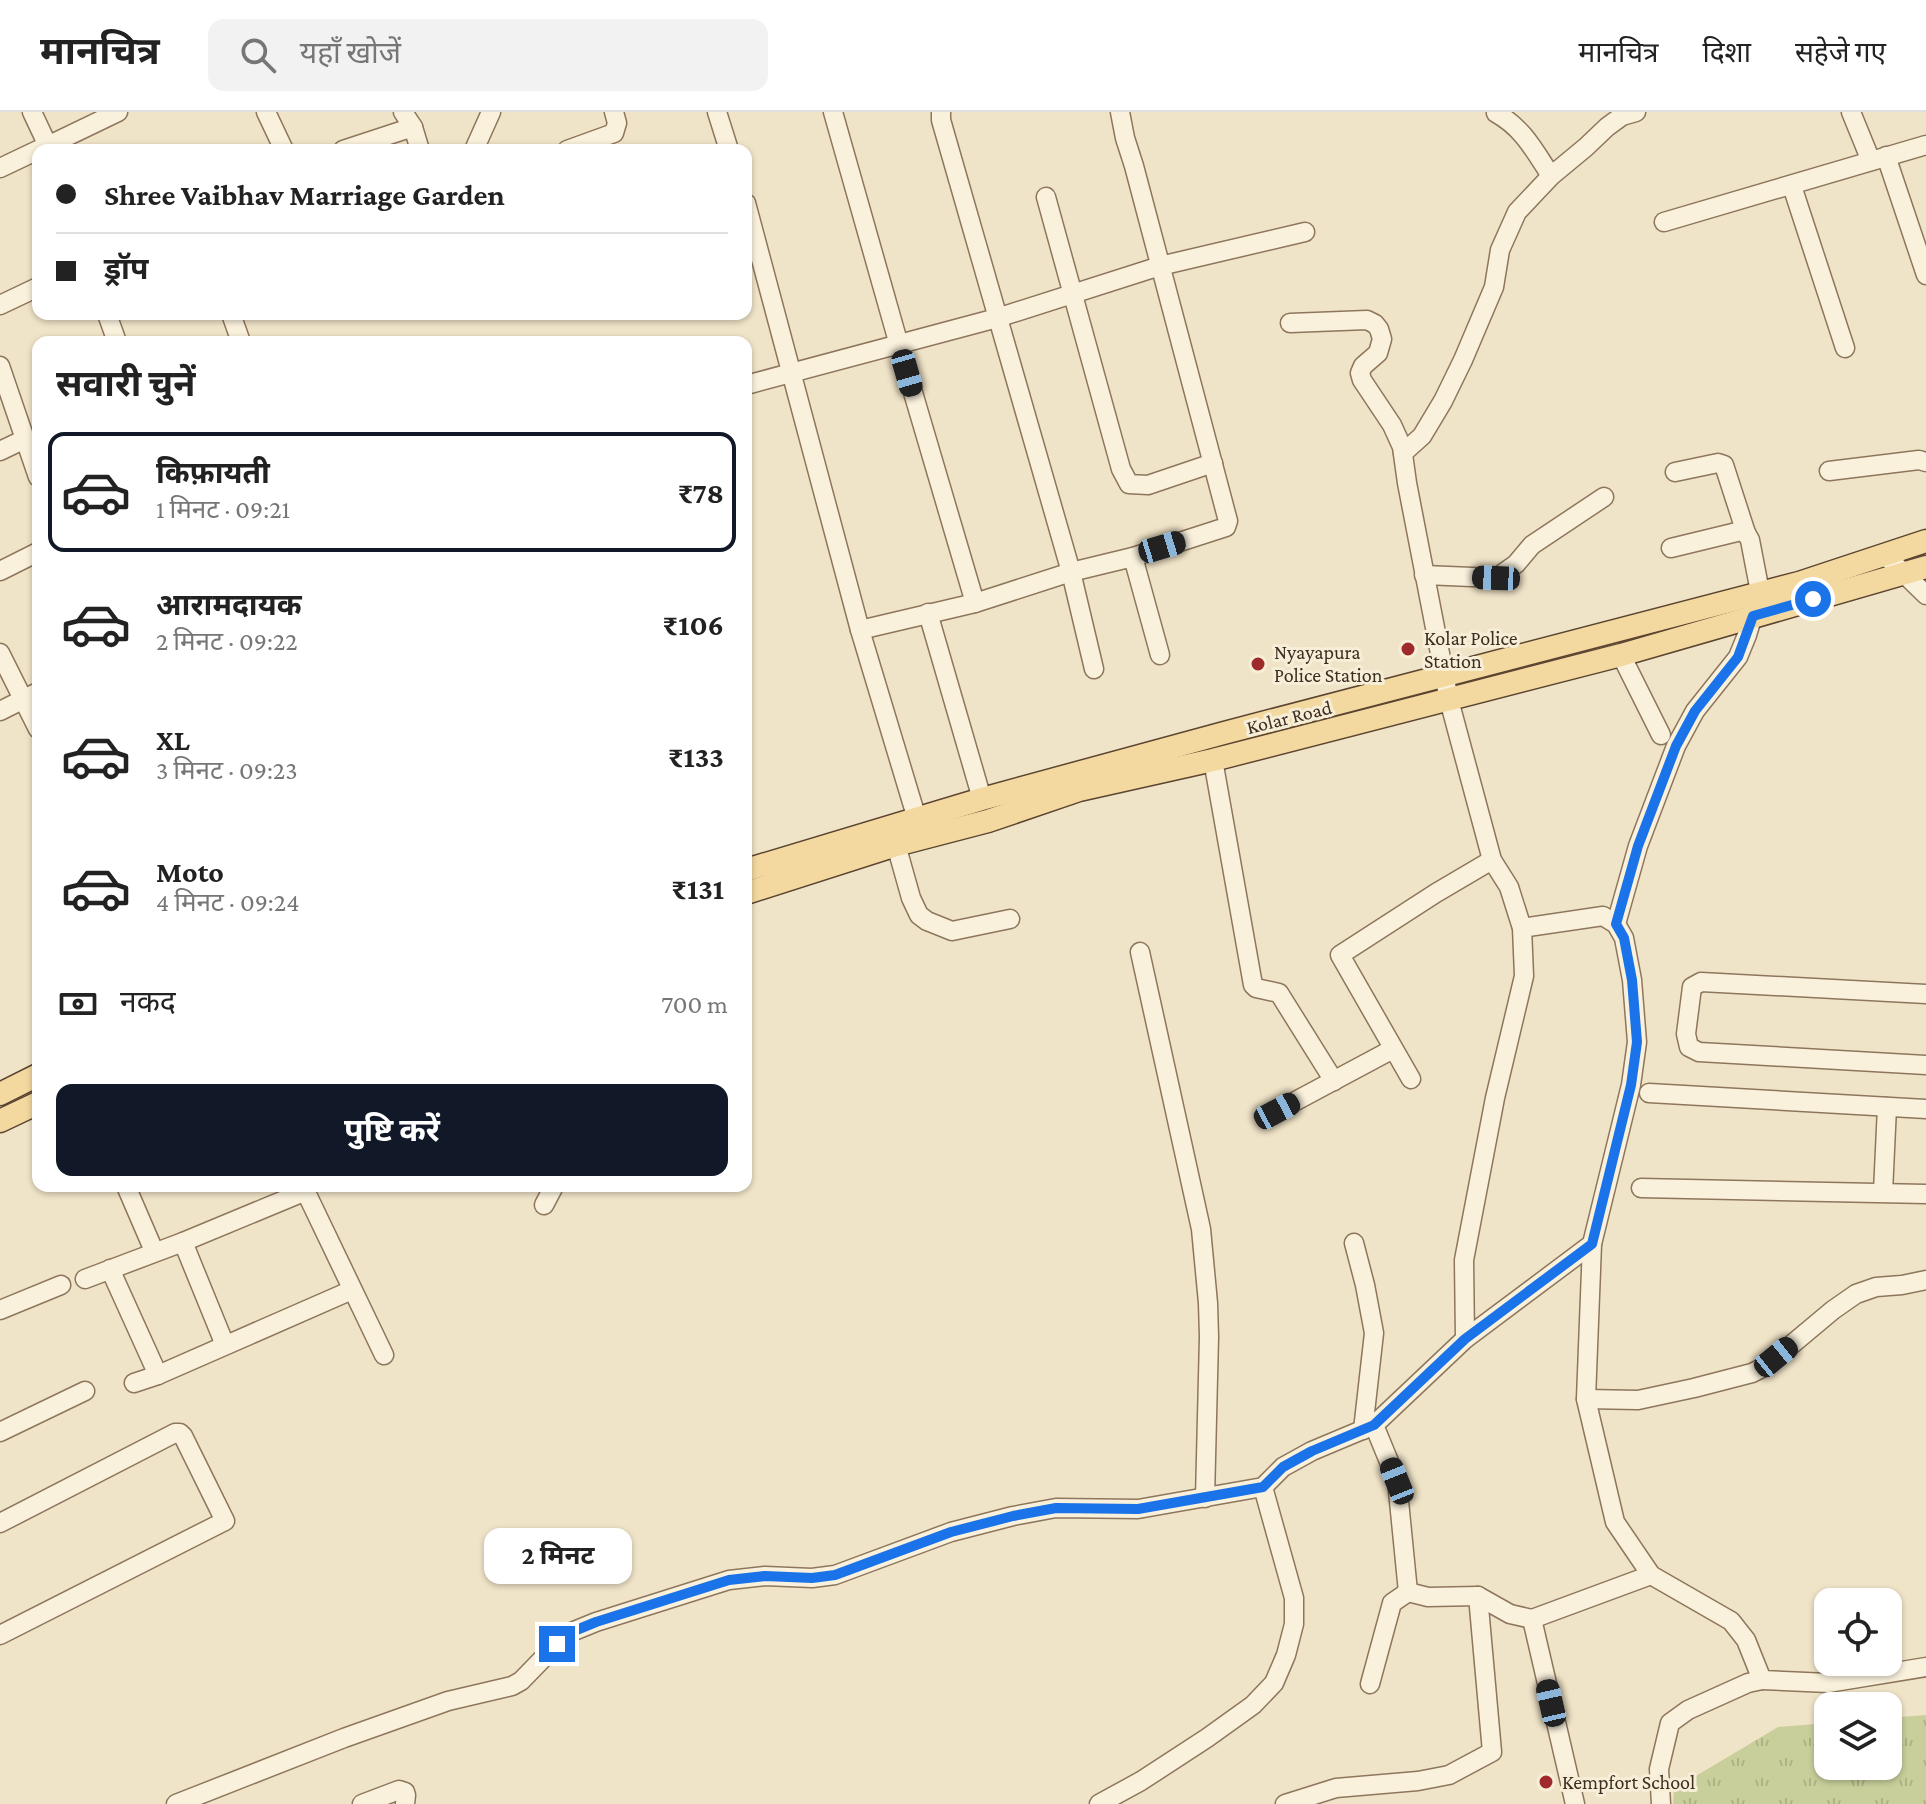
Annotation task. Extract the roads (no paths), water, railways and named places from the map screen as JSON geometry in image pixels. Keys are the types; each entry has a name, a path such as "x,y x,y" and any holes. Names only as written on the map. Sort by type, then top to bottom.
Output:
{"main road":[{"name":"Kolar Road","path":"920,829 982,799 1824,576 1926,541"},
{"name":"Kolar Road","path":"752,869 920,829 988,821 1079,790 1213,760 1621,655 1926,567"},
{"path":"1250,727 1255,749"},
{"name":"Kolar Road","path":"752,891 894,836"},
{"path":"0,1094 32,1078"},
{"path":"0,1121 32,1106"}],"street":[{"path":"32,112 40,144"},
{"path":"51,144 118,112"},
{"path":"266,112 281,144"},
{"path":"477,144 491,112"},
{"path":"584,144 614,133 617,123 614,112"},
{"path":"717,112 727,144"},
{"path":"833,112 975,603"},
{"path":"941,112 1071,572 1094,669"},
{"path":"860,630 975,603 1226,527 1228,521 1120,112"},
{"path":"1403,453 1422,436 1463,360 1494,287 1500,250 1517,212 1551,176 1586,147 1608,120 1636,112"},
{"path":"1851,112 1879,158 1925,269"},
{"path":"1496,113 1511,121 1523,134 1551,176"},
{"path":"356,144 408,119 418,144"},
{"path":"1664,222 1926,145"},
{"path":"0,168 32,153"},
{"path":"1792,186 1845,348"},
{"path":"1046,197 1121,469 1129,484 1148,485 1213,463"},
{"path":"752,226 860,630 920,829"},
{"path":"752,383 997,318 1160,266 1305,232"},
{"path":"0,305 32,290"},
{"path":"1290,323 1367,320 1379,329 1382,339 1378,353 1363,366 1360,373 1402,447 1449,700 1492,860 1509,887 1522,928 1524,976 1495,1098 1464,1260 1465,1339"},
{"path":"0,366 32,459"},
{"path":"0,451 25,439"},
{"path":"1829,471 1919,460 1926,462"},
{"path":"1616,924 1638,846 1676,746 1695,711 1738,657 1760,592 1750,540 1724,465 1718,463 1675,472"},
{"path":"1424,575 1496,578 1516,564 1532,545 1604,497"},
{"path":"1671,548 1741,531 1746,533"},
{"path":"0,571 32,555"},
{"path":"1885,555 1926,595"},
{"path":"1133,557 1160,655"},
{"path":"928,613 982,799"},
{"path":"0,653 30,696 0,711"},
{"path":"1621,655 1661,735"},
{"path":"1213,760 1253,985 1279,993 1334,1081"},
{"path":"894,836 911,898 919,915 927,921 952,931 1010,919"},
{"path":"1411,1079 1341,953 1492,860"},
{"path":"1522,928 1603,916 1616,924 1624,938 1632,980 1637,1042 1631,1085 1592,1244 1586,1399 1615,1522 1651,1575 1731,1621 1746,1640 1762,1680"},
{"path":"1140,952 1201,1229 1209,1337 1205,1498"},
{"path":"1926,994 1701,982 1692,987 1686,1034 1689,1047 1699,1052 1926,1065"},
{"path":"1277,1111 1393,1049"},
{"path":"1649,1093 1926,1109"},
{"path":"1883,1192 1887,1107"},
{"path":"1641,1188 1926,1194"},
{"path":"129,1192 154,1251"},
{"path":"85,1279 183,1242 297,1192"},
{"path":"305,1192 384,1355"},
{"path":"544,1205 551,1192"},
{"path":"183,1242 225,1345"},
{"path":"1354,1243 1374,1333 1369,1428 1397,1481 1408,1592"},
{"path":"176,1804 448,1701 512,1686 574,1631 729,1580 835,1575 951,1532 1056,1508 1138,1509 1263,1487 1283,1467 1312,1451 1369,1428 1465,1339 1592,1244"},
{"path":"110,1269 158,1375"},
{"path":"1586,1399 1638,1400 1752,1373 1766,1366 1856,1294 1876,1287 1926,1280"},
{"path":"0,1310 61,1285"},
{"path":"134,1383 352,1290"},
{"path":"0,1432 85,1391"},
{"path":"0,1523 175,1433 183,1436 225,1517 225,1521 0,1635"},
{"path":"1099,1804 1207,1738 1253,1705 1274,1683 1294,1624 1294,1598 1263,1487"},
{"path":"1370,1684 1392,1603 1408,1592 1428,1597 1478,1596 1510,1614 1532,1619 1651,1575"},
{"path":"1285,1804 1449,1775 1492,1752 1478,1596"},
{"path":"1532,1619 1575,1804"},
{"path":"1661,1804 1659,1769 1670,1723 1688,1710 1748,1683 1762,1680 1828,1683 1926,1667"},
{"path":"362,1804 399,1790 406,1795 405,1804"}],"place":[{"name":"Kolar Police Station","path":"1408,649"},
{"name":"Nyayapura Police Station","path":"1258,664"},
{"name":"Kempfort School","path":"1546,1782"}]}
